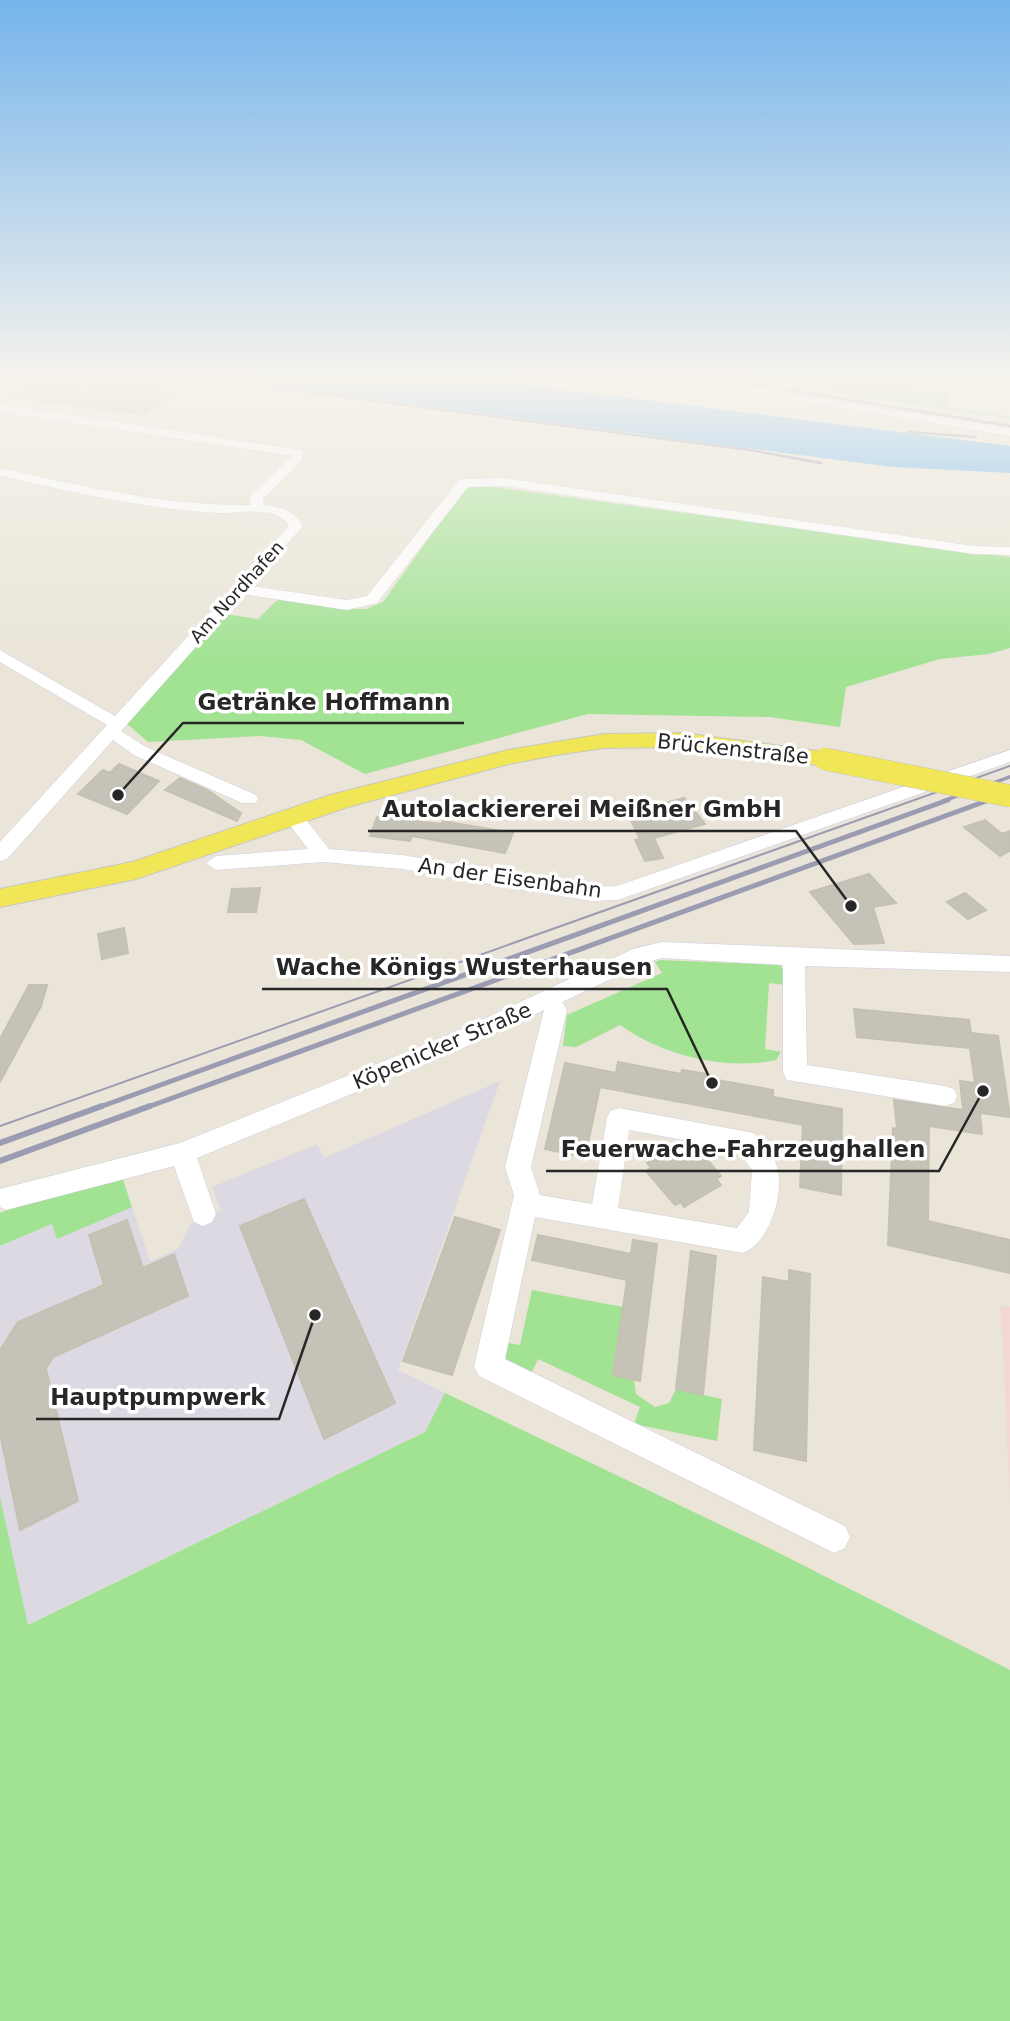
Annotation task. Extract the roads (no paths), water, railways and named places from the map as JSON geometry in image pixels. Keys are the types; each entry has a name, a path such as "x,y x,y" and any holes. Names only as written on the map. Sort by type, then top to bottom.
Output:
{"main road":[{"name":"Brückenstraße","path":"293,816 386,788 508,757 604,741 650,739 715,742 825,760 1010,796"},
{"path":"0,898 136,870 293,816"}],"street":[{"name":"Am Nordhafen","path":"0,854 296,526 289,516 257,506 219,509 19,476"},
{"path":"257,506 256,498 278,476"},
{"path":"241,589 347,605 372,600 464,483 474,481 505,482 974,551 1010,551"},
{"path":"0,655 106,719 121,737 140,751 249,799"},
{"name":"An der Eisenbahn","path":"216,863 323,855 402,862 591,894 618,892 1010,756"},
{"path":"293,816 323,855"},
{"name":"Köpenicker Straße","path":"6,1198 183,1153 549,1000 641,955 662,950 1009,963"},
{"path":"794,957 795,1073 945,1096"},
{"path":"525,1204 743,1241 762,1215 765,1168 745,1141 619,1118 603,1217"},
{"path":"183,1153 203,1214"}],"lane":[{"path":"549,1000 555,1010 519,1167 527,1195 489,1366 834,1537"}],"tram line":[{"path":"0,1126 1010,766"}],"railway":[{"path":"943,801 1010,777"},
{"path":"985,801 1010,792"},
{"path":"97,1108 948,800"},
{"path":"145,1108 989,800"},
{"path":"0,1143 102,1106"},
{"path":"0,1161 150,1106"}],"place":[{"name":"Getränke Hoffmann","path":"118,795"},
{"name":"Autolackiererei Meißner GmbH","path":"851,906"},
{"name":"Wache Königs Wusterhausen","path":"712,1083"},
{"name":"Feuerwache-Fahrzeughallen","path":"983,1091"},
{"name":"Hauptpumpwerk","path":"315,1315"}]}
